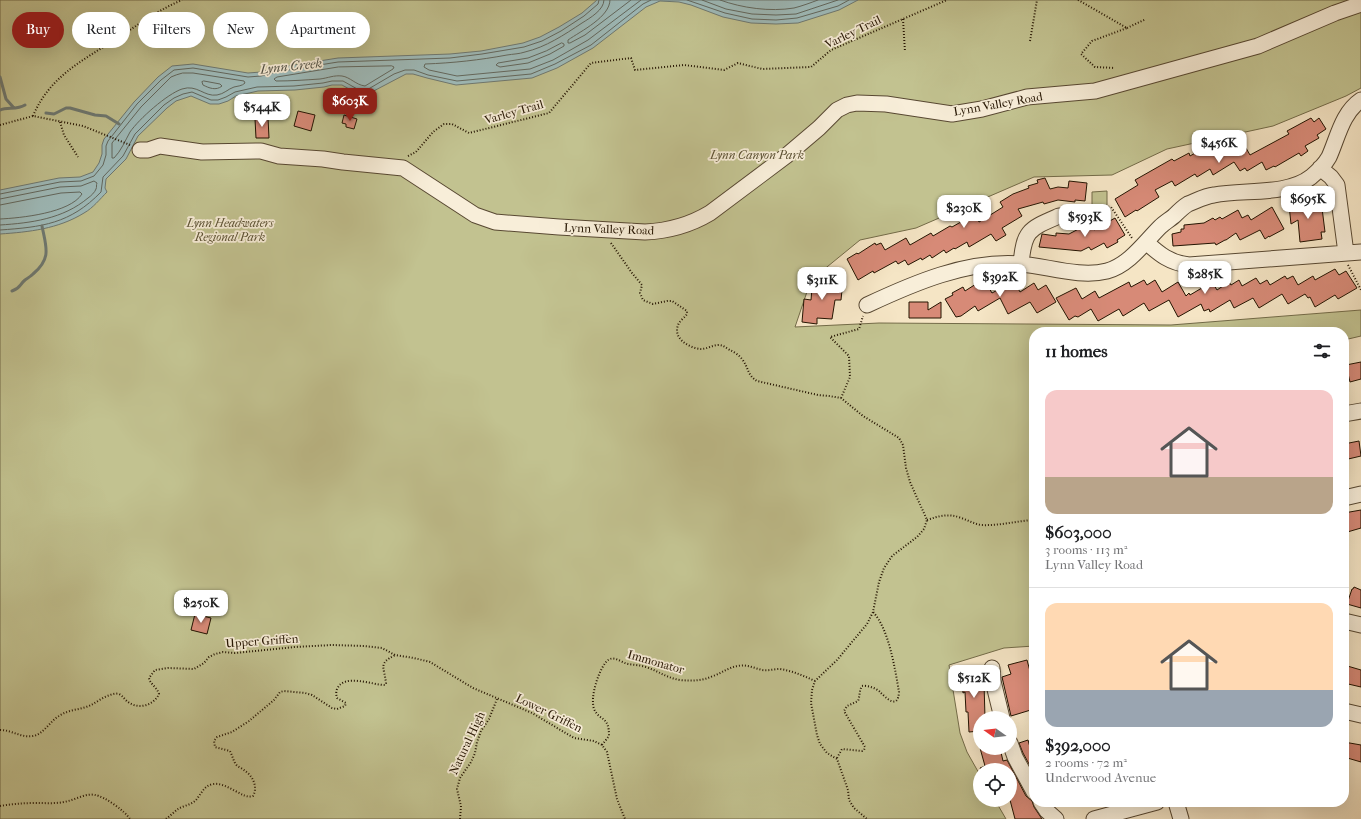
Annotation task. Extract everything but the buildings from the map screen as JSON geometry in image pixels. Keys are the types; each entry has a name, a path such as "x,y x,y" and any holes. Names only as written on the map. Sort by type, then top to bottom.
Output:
{"street":[{"name":"Lynn Valley Road","path":"140,150 148,150 160,146 202,152 261,151 279,156 323,159 403,168 467,210 484,219 506,224 657,232 672,229 699,220 723,205 808,137 838,110 847,106 857,104 886,104 952,114 982,109 1026,97 1095,91 1258,46 1335,13 1361,4"},
{"path":"867,305 898,290 960,269 981,264 1021,264 1091,273 1106,272 1117,268 1186,205 1212,195 1279,189 1302,183 1311,177 1328,158 1346,115 1355,104 1361,100"},
{"path":"1143,245 1156,251 1171,262 1189,265 1350,253 1337,185 1331,177 1320,168"},
{"path":"1021,264 1023,244 1026,236 1032,229 1059,216"},
{"path":"1349,413 1361,411"},
{"path":"1349,497 1361,494"},
{"path":"1349,622 1361,625"},
{"path":"992,668 1000,711"},
{"path":"1349,712 1361,715"},
{"path":"1014,755 1029,783"},
{"path":"1044,807 1046,811 1056,819"},
{"path":"1094,819 1138,807"},
{"path":"1177,807 1181,819"}],"path":[{"path":"33,116 42,97 67,70 146,19 182,0"},
{"name":"Varley Trail","path":"394,167 397,158 406,157 416,152 433,132 444,124 452,124 469,133 549,113 591,63 631,58 635,70 684,65 724,70 738,63 762,69 811,67 832,50 947,0"},
{"path":"1030,41 1037,0"},
{"path":"1078,0 1127,28"},
{"path":"904,19 905,52"},
{"path":"1115,68 1095,67 1082,54 1092,41 1146,19"},
{"path":"0,125 33,116 60,122 70,122 140,150"},
{"path":"60,122 64,135 78,157"},
{"path":"1059,216 1065,219 1099,206 1111,207 1143,245"},
{"path":"611,230 611,243 642,285 640,293 643,300 653,304 672,301 687,311 687,314 678,324 679,338 684,343 700,349 720,345 725,347 742,358 751,377 757,381 818,395 841,398 863,416 898,438 903,444 906,468 910,482 927,520 924,529 917,537 904,545 892,556 884,568 877,587 873,612 866,624 837,660 815,680 812,690 811,703 820,744 827,753 837,759 848,790 849,800 854,808 867,819"},
{"path":"1350,253 1361,290"},
{"path":"841,398 850,377 849,356 830,337 859,329"},
{"path":"927,520 949,515 960,517 979,525 1029,521"},
{"path":"837,759 842,749 864,750 865,747 844,710 847,706 858,701 862,686 879,691 888,700 896,700 899,697 900,692 892,658 882,625 873,612"},
{"name":"Upper Griffen","path":"0,730 10,731 24,737 35,736 41,733 58,716 69,711 90,706 107,696 114,694 120,694 133,705 147,705 153,702 159,694 158,689 149,678 155,670 168,668 194,669 204,663 209,657 223,652 235,653 324,646 364,646 382,648 395,655"},
{"path":"166,819 177,810 197,800 205,788 211,785 222,784 243,795 249,797 253,796 256,790 256,785 247,772 236,764 230,751 215,746 214,741 217,737 232,732 243,725 274,700 277,695 284,691 312,695 332,708 345,706 346,703 336,696 339,686 343,682 353,680 385,685 386,682 383,665 385,661 395,655"},
{"name":"Lower Griffen","path":"395,655 430,662 473,688 532,713 574,738 594,741 602,745"},
{"name":"Immonator","path":"602,745 609,736 608,723 594,709 592,699 595,685 602,669 606,662 611,659 616,658 627,663 646,667 661,674 678,679 698,681 740,665 764,670 779,669 794,672 815,680"},
{"name":"Natural High","path":"460,819 461,806 458,789 460,778 471,762 479,737 489,719 497,699"},
{"path":"602,745 607,752 617,799 625,819"},
{"path":"0,806 20,803 66,802 92,794 104,798 127,815 130,819"}],"green space":[{"path":"0,0 1361,0 1361,88 1346,96 1273,126 1167,149 1112,175 1034,177 916,228 860,240 811,280 795,327 879,323 1171,325 1361,310 1361,336 1349,339 1349,327 1029,327 1029,646 1004,648 949,665 960,733 967,752 973,763 973,807 999,807 1006,819 0,819"},
{"path":"1107,191 1107,205 1092,206 1092,192"}],"water":[{"name":"Lynn Creek","path":"597,0 858,0 839,10 798,23 776,24 751,23 723,17 679,2 660,1 646,7 593,48 557,68 532,78 456,85 413,74 406,74 366,95 358,94 342,85 332,85 295,90 258,91 236,96 219,104 210,104 191,96 176,101 138,136 126,159 106,179 105,188 107,192 87,211 64,223 43,229 0,234 0,190 59,178 80,177 93,172 99,163 102,154 104,139 134,102 158,77 172,66 193,64 248,73 338,58 450,54 481,51 523,43 540,37 582,13"}],"waterway":[{"path":"0,77 6,99 14,108"},
{"path":"0,110 25,105"},
{"path":"46,113 54,114 66,108 70,108 95,115 106,116 119,124"},
{"path":"12,291 18,288 43,263 46,246 42,226"}],"park label":[{"name":"Lynn Canyon Park","path":"757,155"},
{"name":"Lynn Headwaters Regional Park","path":"230,230"}]}
